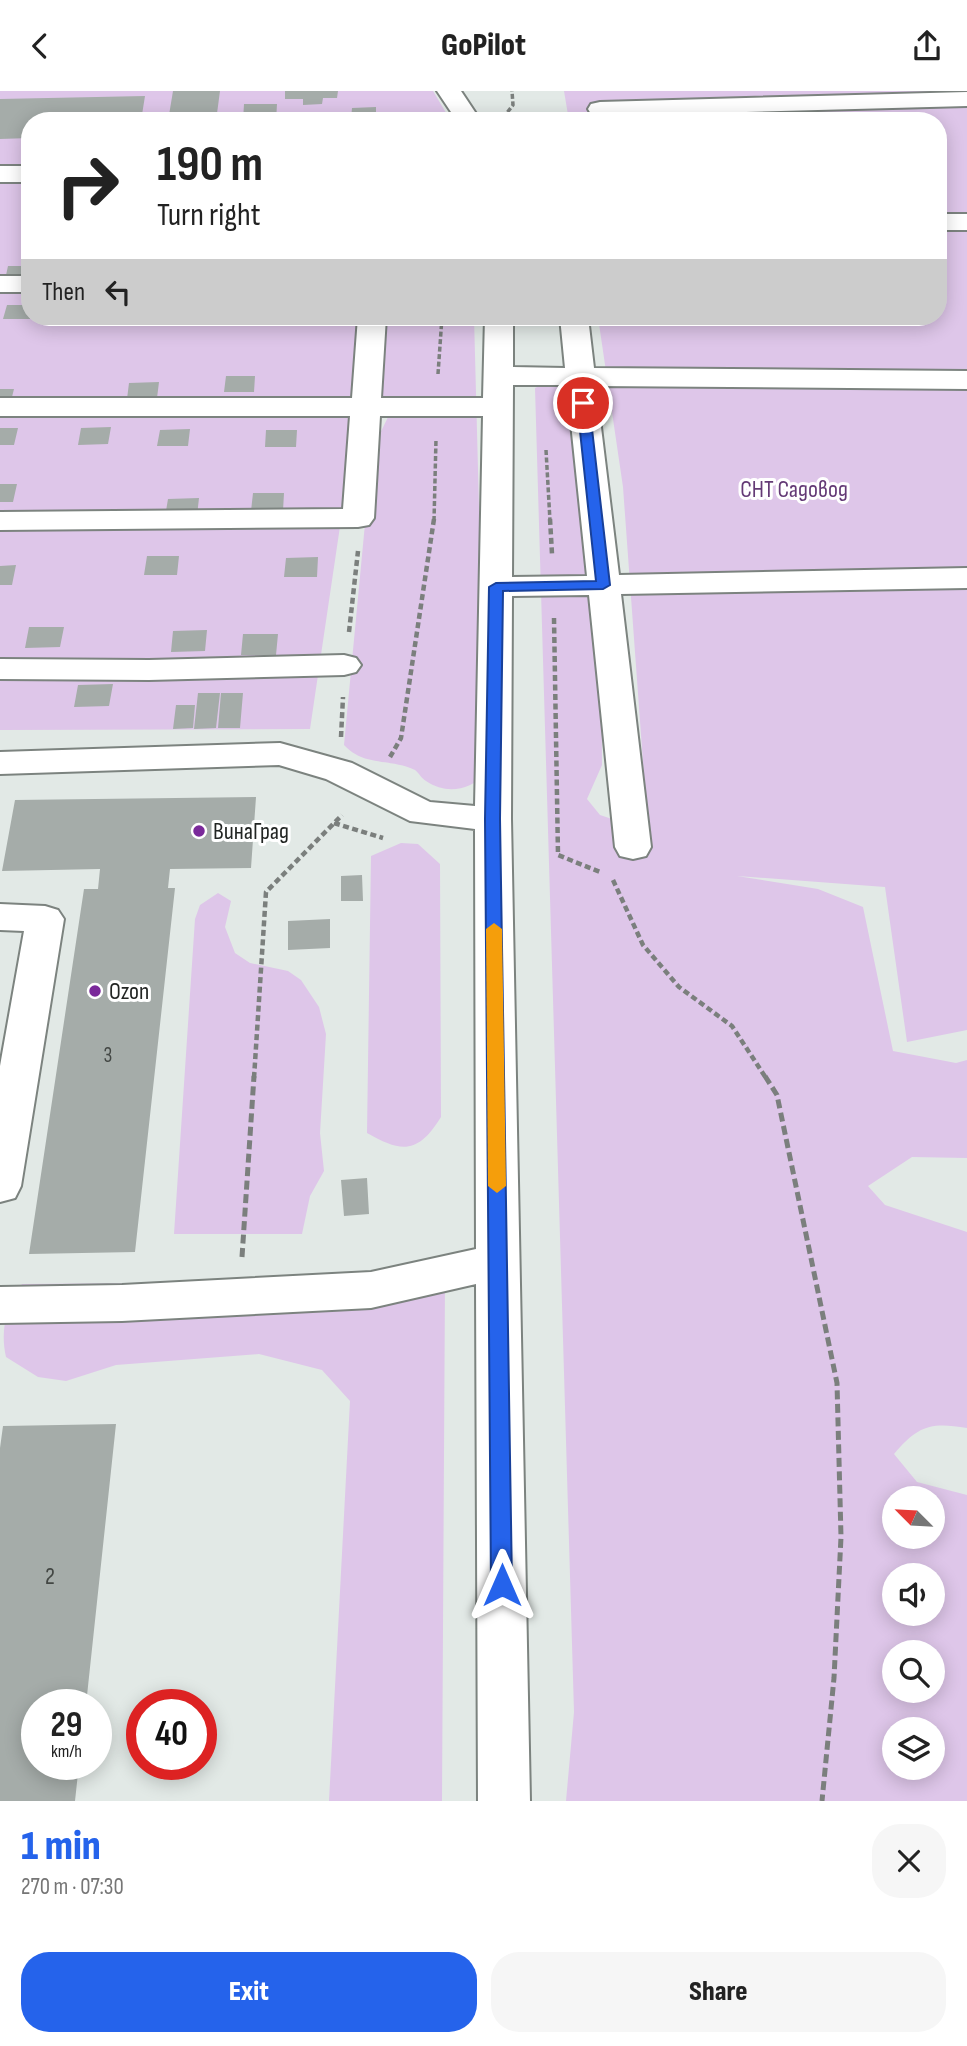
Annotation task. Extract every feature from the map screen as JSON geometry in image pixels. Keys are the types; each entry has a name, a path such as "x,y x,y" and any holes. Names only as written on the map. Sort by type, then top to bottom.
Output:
{"street":[{"path":"449,91 463,112"},
{"path":"600,109 967,99"},
{"path":"0,174 21,174"},
{"path":"947,222 967,222"},
{"path":"0,284 21,284"},
{"path":"0,521 358,519 371,326"},
{"path":"499,326 493,819 504,1801"},
{"path":"575,326 632,847"},
{"path":"0,407 366,406 499,392 543,377 967,380"},
{"path":"496,587 967,578"},
{"path":"0,669 149,670 344,665"},
{"path":"0,763 280,754 339,771 423,813 493,819"},
{"path":"0,917 45,919 0,1186"},
{"path":"0,1305 122,1303 371,1290 498,1262"}],"path":[{"path":"508,112 513,105 512,91"},
{"path":"543,377 553,586 558,855 588,865 612,879 643,945 679,987 732,1026 777,1095 837,1383 841,1537 834,1678 822,1801"}],"green space":[{"path":"0,91 433,91 446,112 21,112 21,326 370,326 310,729 0,730"},
{"name":"СНТ Садовод","path":"564,91 967,91 967,1030 907,1042 885,887 737,876 818,889 863,907 893,1051 956,1063 967,1060 967,1158 912,1157 868,1186 885,1205 967,1232 967,1428 926,1428 910,1437 894,1454 917,1482 932,1486 882,1486 882,1549 945,1549 945,1489 967,1495 967,1801 566,1801 574,1712 535,388 551,383 584,384 600,391 602,765 587,799 600,815 648,831 623,487 599,326 947,326 947,112 568,112"},
{"path":"382,326 474,326 486,774 472,784 458,789 434,785 406,766 360,757 344,745 372,450 389,415 373,402"},
{"path":"401,843 418,844 440,864 441,1117 425,1138 408,1146 390,1144 367,1133 371,856"},
{"path":"218,893 231,901 225,927 235,953 250,963 288,971 301,980 319,1007 326,1034 320,1133 324,1171 310,1196 302,1234 174,1234 195,919 200,905"},
{"path":"445,1281 442,1801 329,1801 350,1401 322,1370 259,1354 116,1365 66,1381 38,1377 6,1357 6,1319 22,1284"}],"building":[{"path":"173,91 220,91 217,112 170,112"},
{"path":"285,91 338,91 337,98 323,98 322,104 303,105 303,99 285,99"},
{"path":"145,96 142,112 21,112 21,138 0,139 0,99"},
{"path":"244,104 277,104 277,112 244,112"},
{"path":"376,107 376,112 352,112 352,108"},
{"path":"8,266 21,266 21,280 5,280"},
{"path":"7,305 21,305 21,319 3,319"},
{"path":"226,376 255,376 254,392 224,392"},
{"path":"159,382 157,398 127,399 129,383"},
{"path":"0,389 14,389 10,405 0,405"},
{"path":"111,427 108,444 78,445 81,428"},
{"path":"0,428 18,428 14,445 0,445"},
{"path":"190,429 188,446 157,446 160,430"},
{"path":"266,430 297,430 296,447 265,447"},
{"path":"0,484 17,484 13,502 0,502"},
{"path":"253,493 284,493 283,511 251,511"},
{"path":"199,498 197,516 165,517 168,499"},
{"path":"147,556 179,556 177,575 144,575"},
{"path":"318,557 317,577 284,577 286,558"},
{"path":"16,565 12,585 0,585 0,566"},
{"path":"29,627 64,627 60,647 25,648"},
{"path":"207,630 205,651 171,652 173,631"},
{"path":"243,634 278,634 276,655 241,655"},
{"path":"113,684 109,706 74,707 78,685"},
{"path":"198,693 220,693 216,728 194,729"},
{"path":"221,693 243,693 240,728 218,728"},
{"path":"176,705 195,705 193,728 173,729"},
{"path":"256,797 251,868 170,869 168,888 175,888 135,1252 29,1254 84,889 98,889 100,869 2,871 15,800"},
{"path":"362,875 363,901 341,901 341,876"},
{"path":"330,919 330,948 288,950 288,921"},
{"path":"367,1178 369,1214 344,1216 341,1180"},
{"path":"116,1424 88,1689 21,1689 21,1780 77,1780 75,1801 0,1801 0,1448 3,1426"}],"slow traffic":[{"path":"494,929 497,1186"}],"place":[{"name":"ВинаГрад","path":"199,831"},
{"name":"Ozon","path":"95,991"}],"route":[{"path":"502,1585 493,819 496,587 603,585 583,403"}]}
